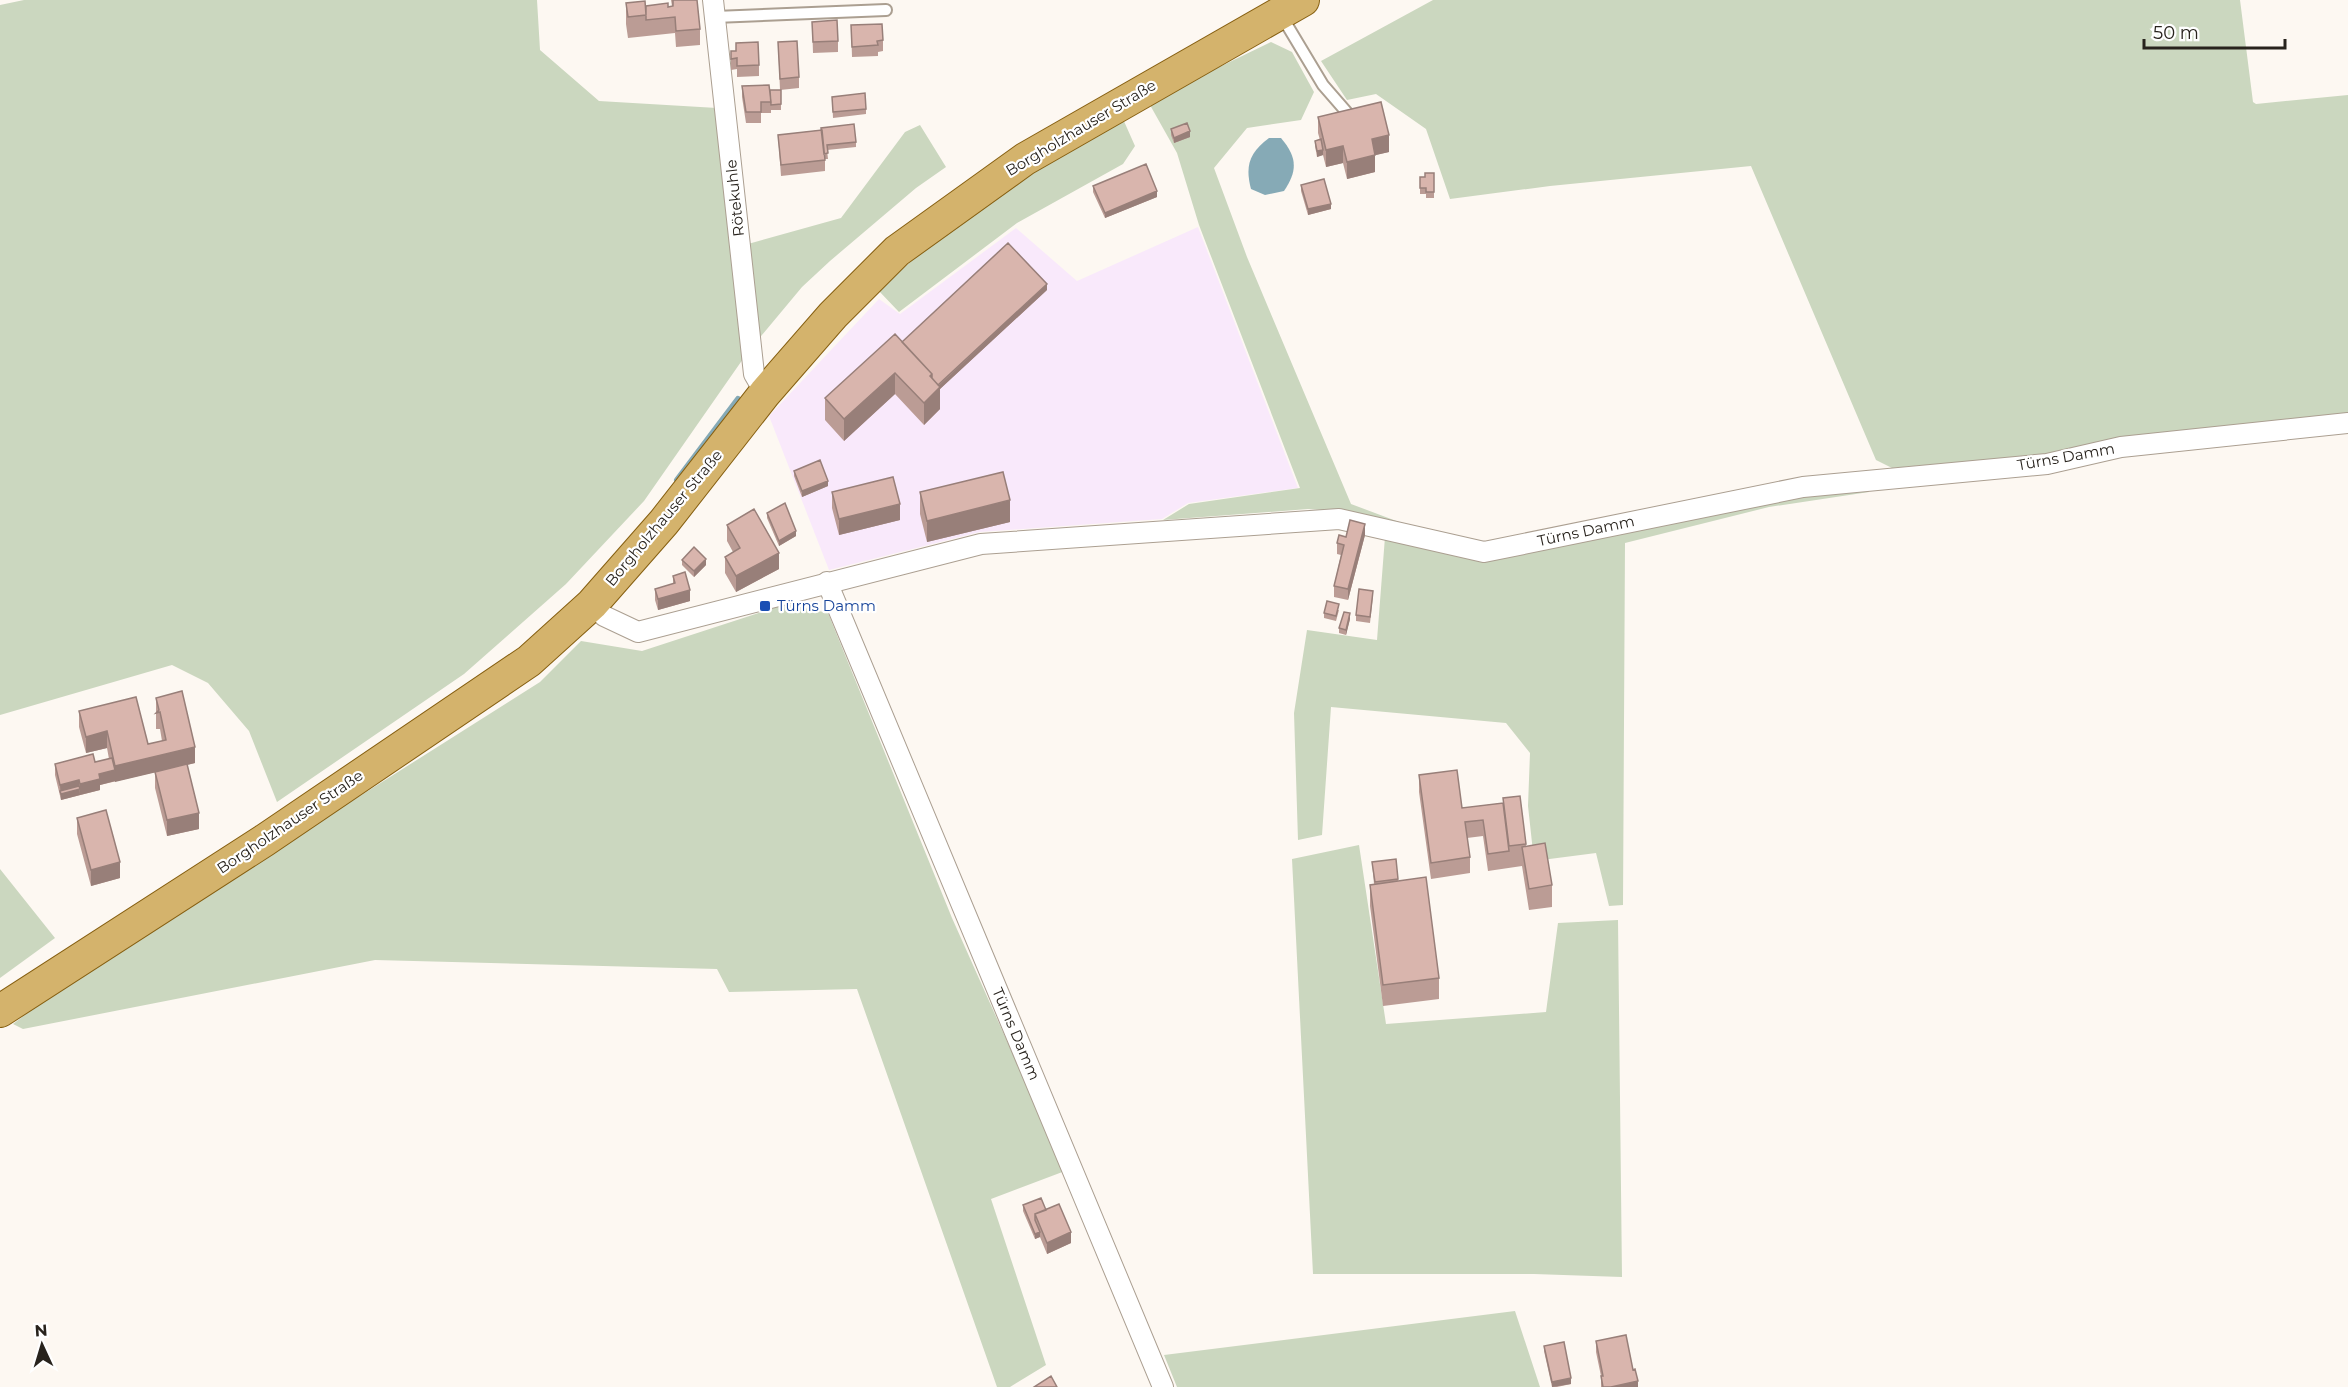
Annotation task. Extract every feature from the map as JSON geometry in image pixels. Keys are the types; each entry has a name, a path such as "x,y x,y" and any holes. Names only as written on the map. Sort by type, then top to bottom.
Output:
{"main road":[{"name":"Borgholzhauser Straße","path":"1,1007 265,840 529,661 592,604 664,522 765,393 833,315 897,251 1025,159 1291,6"}],"street":[{"name":"Rötekuhle","path":"714,9 754,374 765,393"},
{"name":"Türns Damm","path":"592,604 604,616 638,632 981,544 1339,519 1484,552 1803,487 2047,464 2121,447 2348,423"},
{"name":"Türns Damm","path":"827,582 1163,1387"}],"lane":[{"path":"1291,6 1323,85 1350,116"},
{"path":"714,9 886,10"}],"shaded area":[{"path":"1198,227 1298,488 1188,503 1162,519 980,532 829,570 769,416 879,299 900,314 1016,228 1077,281"}],"green space":[{"path":"24,0 537,0 540,50 599,101 717,108 743,359 644,501 566,584 464,674 277,802 249,731 208,683 172,665 0,715 0,5"},
{"path":"1433,0 2240,0 2253,102 2256,104 2348,95 2348,417 2131,438 2039,455 1892,468 1876,460 1751,166 1550,186 1450,199 1426,129 1376,94 1347,100 1321,61"},
{"path":"1271,42 1292,52 1314,92 1301,120 1247,128 1214,168 1247,257 1351,504 1415,528 1484,545 1866,471 1869,492 1769,507 1625,543 1623,905 1609,906 1596,853 1534,861 1528,806 1530,753 1506,723 1331,707 1322,835 1298,840 1294,713 1307,630 1377,640 1386,524 1337,511 1308,509 1163,520 1189,504 1300,488 1199,225 1177,153 1150,105 1180,86"},
{"path":"1123,119 1135,146 1123,164 1017,223 899,312 878,290 945,232 1106,122"},
{"path":"920,125 946,167 916,188 830,261 802,287 757,341 748,244 841,218 905,132"},
{"path":"786,604 828,613 952,918 1065,1171 991,1199 1046,1365 1010,1387 997,1387 857,989 729,992 717,969 375,960 23,1029 13,1024 82,972 540,682 581,641 642,651"},
{"path":"1359,845 1386,1024 1546,1012 1558,923 1618,920 1622,1277 1534,1274 1313,1274 1292,859"},
{"path":"0,869 55,938 0,978"},
{"path":"1515,1311 1540,1387 1177,1387 1164,1355"}],"water":[{"path":"1269,138 1281,138 1290,151 1294,164 1292,177 1284,191 1265,195 1251,189 1248,173 1253,155"}],"building":[{"path":"673,0 697,0 700,29 676,31 675,17 646,20 646,6 668,3 668,7 673,6"},
{"path":"645,1 646,15 628,17 626,3"},
{"path":"837,20 838,41 813,42 812,22"},
{"path":"882,24 883,40 877,41 878,45 852,47 851,25"},
{"path":"797,41 799,77 780,79 778,42"},
{"path":"758,42 759,65 737,66 737,58 731,59 731,51 736,51 736,43"},
{"path":"769,85 771,102 761,102 761,112 746,112 742,86"},
{"path":"770,90 781,90 781,104 771,105"},
{"path":"865,93 866,109 833,112 832,97"},
{"path":"1381,102 1389,135 1372,139 1375,155 1347,162 1343,146 1326,150 1318,117"},
{"path":"1187,123 1190,131 1174,138 1171,129"},
{"path":"854,124 856,142 827,145 828,153 824,154 821,128"},
{"path":"822,130 825,160 781,165 778,135"},
{"path":"1321,139 1323,150 1317,151 1315,141"},
{"path":"1146,164 1157,191 1105,213 1093,186"},
{"path":"1425,173 1434,173 1434,192 1426,192 1426,188 1420,188 1420,177 1425,177"},
{"path":"1324,179 1331,204 1308,209 1301,185"},
{"path":"1008,243 1047,284 938,385 932,378 932,374 902,342"},
{"path":"895,334 932,374 930,376 940,387 924,403 895,373 844,419 825,398"},
{"path":"820,460 828,481 802,491 794,471"},
{"path":"1003,472 1010,500 927,521 920,492"},
{"path":"893,477 900,504 839,519 832,492"},
{"path":"785,503 796,531 779,541 767,513"},
{"path":"754,509 779,553 736,576 725,557 740,548 727,525"},
{"path":"1350,520 1365,524 1348,589 1334,586 1344,545 1337,543 1339,535 1346,537"},
{"path":"694,547 706,559 694,571 682,560"},
{"path":"685,572 690,590 658,599 655,589 675,583 673,576"},
{"path":"1359,589 1373,591 1370,617 1356,615"},
{"path":"1327,601 1339,604 1336,616 1324,613"},
{"path":"1344,612 1350,613 1346,630 1339,628"},
{"path":"182,691 195,747 115,766 107,731 86,737 79,711 136,697 148,744 166,740 160,712 156,713 159,710 156,698"},
{"path":"93,754 95,762 112,758 115,770 99,774 100,779 80,784 79,780 60,785 55,764"},
{"path":"187,764 199,813 167,820 155,772"},
{"path":"1457,770 1462,808 1503,803 1509,851 1488,854 1483,820 1465,822 1470,857 1431,863 1419,775"},
{"path":"79,786 80,789 61,794 60,791"},
{"path":"1520,796 1526,844 1509,846 1503,798"},
{"path":"106,810 120,862 91,870 77,818"},
{"path":"1545,843 1552,885 1529,889 1522,847"},
{"path":"1396,859 1398,879 1375,882 1372,862"},
{"path":"1426,877 1439,978 1383,985 1370,885"},
{"path":"1041,1198 1046,1210 1035,1214 1040,1232 1035,1234 1023,1205"},
{"path":"1059,1204 1071,1232 1047,1243 1035,1214"},
{"path":"1626,1335 1633,1370 1635,1369 1638,1381 1603,1387 1596,1341"},
{"path":"1564,1342 1571,1378 1552,1382 1544,1346"},
{"path":"1051,1376 1057,1387 1034,1387"}],"waterway":[{"path":"677,480 738,399"}],"place":[{"name":"Türns Damm","path":"765,606"}]}
